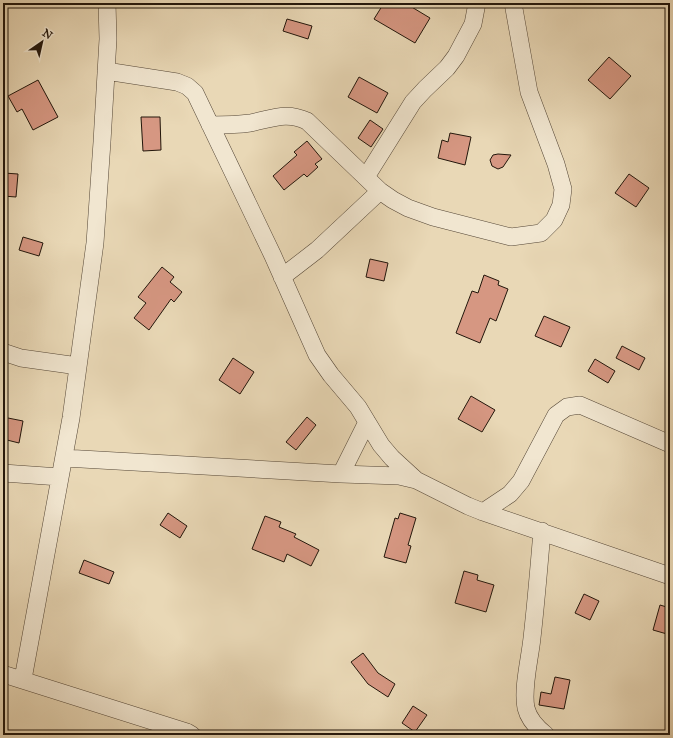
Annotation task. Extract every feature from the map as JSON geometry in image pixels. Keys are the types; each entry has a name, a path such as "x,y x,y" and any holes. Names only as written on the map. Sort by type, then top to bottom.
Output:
{"street":[{"path":"23,679 71,418 95,243 106,71 107,3"},
{"path":"366,177 413,102 447,68 456,56 473,24 477,3"},
{"path":"210,125 236,125 287,116 297,116 307,121 380,190 393,200 408,208 433,217 511,237 541,233 554,220 561,205 563,189 556,164 529,92 513,3"},
{"path":"106,71 177,82 187,86 195,93 317,355 358,407 381,445 392,458 416,480"},
{"path":"282,277 317,250 380,190"},
{"path":"3,352 21,358 78,366"},
{"path":"483,512 510,494 521,481 556,415 567,407 580,405 670,444"},
{"path":"340,474 367,422"},
{"path":"64,458 399,476 416,480 483,512 670,576"},
{"path":"3,473 60,477"},
{"path":"542,531 532,638 525,691 526,707 530,719 546,735"},
{"path":"3,674 23,679 187,732 192,735"}],"building":[{"path":"384,3 405,3 430,18 415,43 374,19"},
{"path":"287,19 312,26 308,39 283,31"},
{"path":"609,57 631,76 610,99 588,80"},
{"path":"359,77 388,93 377,113 348,97"},
{"path":"38,80 58,117 33,130 22,109 17,112 8,96"},
{"path":"141,117 160,117 161,150 143,151"},
{"path":"370,120 383,129 371,147 358,138"},
{"path":"450,133 471,137 465,165 438,158 442,140 448,142"},
{"path":"307,141 322,159 315,164 318,167 307,177 304,174 284,190 273,176 297,155 294,152"},
{"path":"493,155 511,155 503,167 498,169 492,166 490,160"},
{"path":"4,173 18,174 16,197 3,196"},
{"path":"629,174 649,188 636,207 615,193"},
{"path":"23,237 43,243 39,256 19,250"},
{"path":"370,259 388,263 384,281 366,277"},
{"path":"162,267 174,277 170,282 182,292 174,302 171,299 149,330 134,318 146,303 138,297"},
{"path":"484,275 499,281 498,285 508,289 496,321 490,318 480,343 456,333 472,291 478,293"},
{"path":"544,316 570,327 561,347 535,336"},
{"path":"622,346 645,358 639,370 616,358"},
{"path":"233,358 254,372 240,394 219,380"},
{"path":"595,359 615,371 608,383 588,371"},
{"path":"471,396 495,410 482,432 458,419"},
{"path":"3,417 23,421 19,443 3,439"},
{"path":"307,417 316,425 296,450 286,442"},
{"path":"168,513 187,526 180,538 160,525"},
{"path":"400,513 416,518 408,545 411,546 406,563 384,557 395,518 398,519"},
{"path":"265,516 281,522 279,527 296,534 294,537 319,550 311,566 287,554 284,562 252,549"},
{"path":"84,560 114,572 109,584 79,573"},
{"path":"464,571 478,575 477,580 494,585 486,612 455,603"},
{"path":"584,594 599,601 590,620 575,613"},
{"path":"660,605 670,608 670,624 667,634 653,630"},
{"path":"363,653 378,673 395,684 388,697 368,684 351,662"},
{"path":"555,677 570,680 564,709 539,705 541,692 551,694"},
{"path":"413,706 427,715 415,732 402,723"}]}
